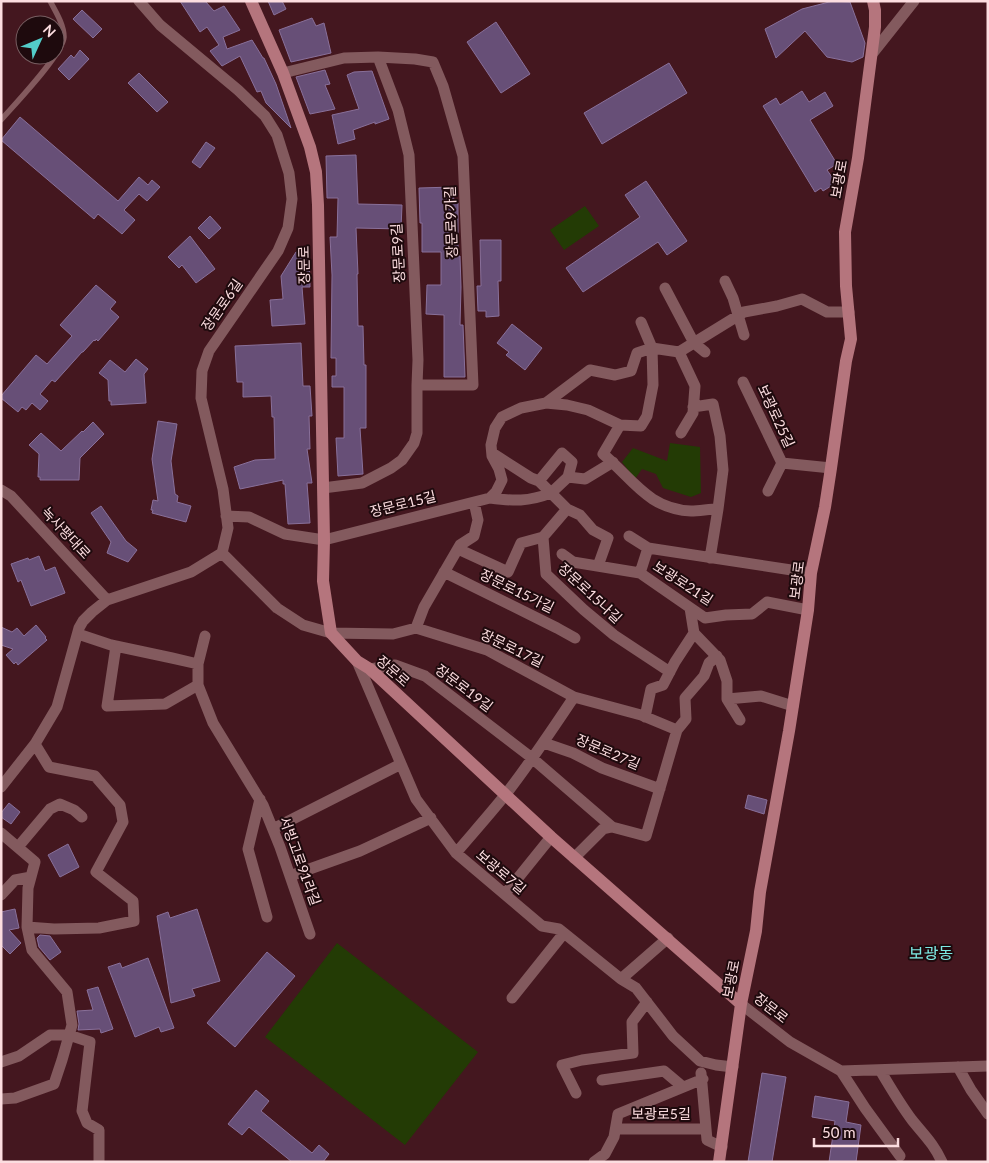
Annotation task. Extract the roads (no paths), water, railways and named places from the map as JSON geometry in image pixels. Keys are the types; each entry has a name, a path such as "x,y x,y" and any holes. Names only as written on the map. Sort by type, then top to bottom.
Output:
{"street":[{"name":"장문로6길","path":"139,1 160,25 238,90 265,116 277,134 289,173 292,199 288,228 278,251 209,350 202,371 201,398 223,489 228,528 222,553"},
{"name":"장문로","path":"251,1 283,73 310,147 316,172 324,540 323,581 331,633 357,661 370,669 551,838 742,1004 790,1042 841,1071 900,1156"},
{"name":"보광로","path":"720,1162 742,1004 793,706 808,610 811,573 825,508 846,361 851,339 846,286 845,232 858,158 872,54 875,27 873,1"},
{"path":"872,54 914,1"},
{"path":"283,73 344,58 378,57"},
{"name":"장문로9길","path":"323,488 362,482 391,468 402,460 414,443 417,433 418,360 409,155 398,110 378,57"},
{"name":"장문로9가길","path":"378,57 433,62 443,86 463,156 473,385 417,385"},
{"path":"724,281 733,298 744,335"},
{"path":"665,288 694,343 705,352"},
{"path":"546,403 590,370 615,375 630,371 637,353 652,348 679,352 744,312 802,300 827,312 849,312"},
{"path":"490,498 496,492 502,480 492,456 491,444 495,428 502,417 521,408 546,403 588,410 620,425 641,426 647,416 653,385 652,348 641,322"},
{"path":"679,352 695,386 693,413 681,433"},
{"name":"보광로25길","path":"743,382 782,462"},
{"path":"693,407 713,404 720,436 724,470 710,558"},
{"path":"620,425 603,454 642,493 655,502 669,508 692,511 718,509"},
{"path":"492,453 531,478 539,480 567,508 580,515 593,530 608,538 598,566"},
{"path":"490,498 514,501 538,498 551,492 568,477 572,462 562,454 539,480"},
{"path":"568,477 585,479 613,462"},
{"name":"보광로25길","path":"782,462 831,468"},
{"name":"보광로25길","path":"768,491 782,462"},
{"name":"녹사평대로","path":"1,490 11,496 107,600"},
{"name":"장문로15길","path":"324,540 490,498"},
{"path":"1,787 35,744 57,707 83,621 107,600 191,572 222,553 277,608 303,625 331,633 393,634 416,628 424,606 460,545 474,536 478,520 474,502"},
{"path":"543,537 567,508"},
{"path":"226,516 249,517 285,534 324,540"},
{"path":"629,536 648,548 811,573"},
{"name":"장문로15가길","path":"458,549 508,572 521,543 543,537"},
{"name":"장문로15나길","path":"543,537 546,574 614,636 670,672"},
{"path":"640,573 648,548"},
{"name":"보광로21길","path":"562,554 573,562 640,573 706,618 726,614 752,614 767,602 808,610"},
{"name":"장문로15가길","path":"444,572 575,638"},
{"path":"690,608 694,633 720,660 727,681 727,699 740,720"},
{"name":"장문로17길","path":"416,628 488,650 574,697 646,716 678,730"},
{"path":"646,716 651,690 664,685 694,633"},
{"path":"78,634 116,646 198,664"},
{"name":"서빙고로91라길","path":"205,636 198,664 198,686 213,723 260,799 273,829 310,934"},
{"path":"116,646 107,706 165,704 198,686"},
{"path":"574,858 604,829 612,827 646,836 678,730 686,719 684,698 704,676 708,663 717,656"},
{"name":"보광로7길","path":"357,661 416,799 456,853 542,926 564,933 621,979 636,988 674,1036 700,1061 734,1067"},
{"name":"장문로19길","path":"370,669 395,665 425,676 532,758 612,827"},
{"path":"727,699 761,696 793,706"},
{"path":"456,853 506,795 544,743 574,697"},
{"name":"장문로27길","path":"544,743 573,753 602,768 660,789"},
{"path":"27,927 54,930 99,928 134,920 133,901 96,872 123,822 120,805 95,776 49,767 35,744"},
{"path":"273,829 401,764"},
{"path":"260,799 248,849 267,917"},
{"path":"18,847 50,809 60,804 74,810 82,818"},
{"path":"290,876 360,851 430,818"},
{"path":"2,834 35,862 28,888 27,927 32,950 67,992 72,1025 54,1084 15,1098 2,1097"},
{"path":"505,894 551,838"},
{"path":"1,895 15,880 31,877"},
{"path":"512,998 564,933"},
{"path":"621,979 668,938"},
{"path":"576,1093 562,1065 582,1060 633,1054 632,1022 647,1002"},
{"path":"1,1062 19,1056 50,1035 69,1035 90,1042 82,1111 87,1124 99,1130 99,1162"},
{"name":"보광로5길","path":"698,1059 702,1079 707,1140 722,1147"},
{"path":"841,1071 988,1066"},
{"path":"958,1067 988,1114"},
{"path":"880,1070 896,1099 930,1140 942,1162"},
{"name":"보광로5길","path":"602,1080 664,1071 683,1087"},
{"name":"보광로5길","path":"594,1162 605,1154 614,1137 618,1114 702,1079"},
{"name":"보광로5길","path":"616,1128 706,1129"}],"lane":[{"path":"1,120 44,70 63,43 64,34 50,1"}],"district":[{"name":"보광동","path":"931,953"}]}
